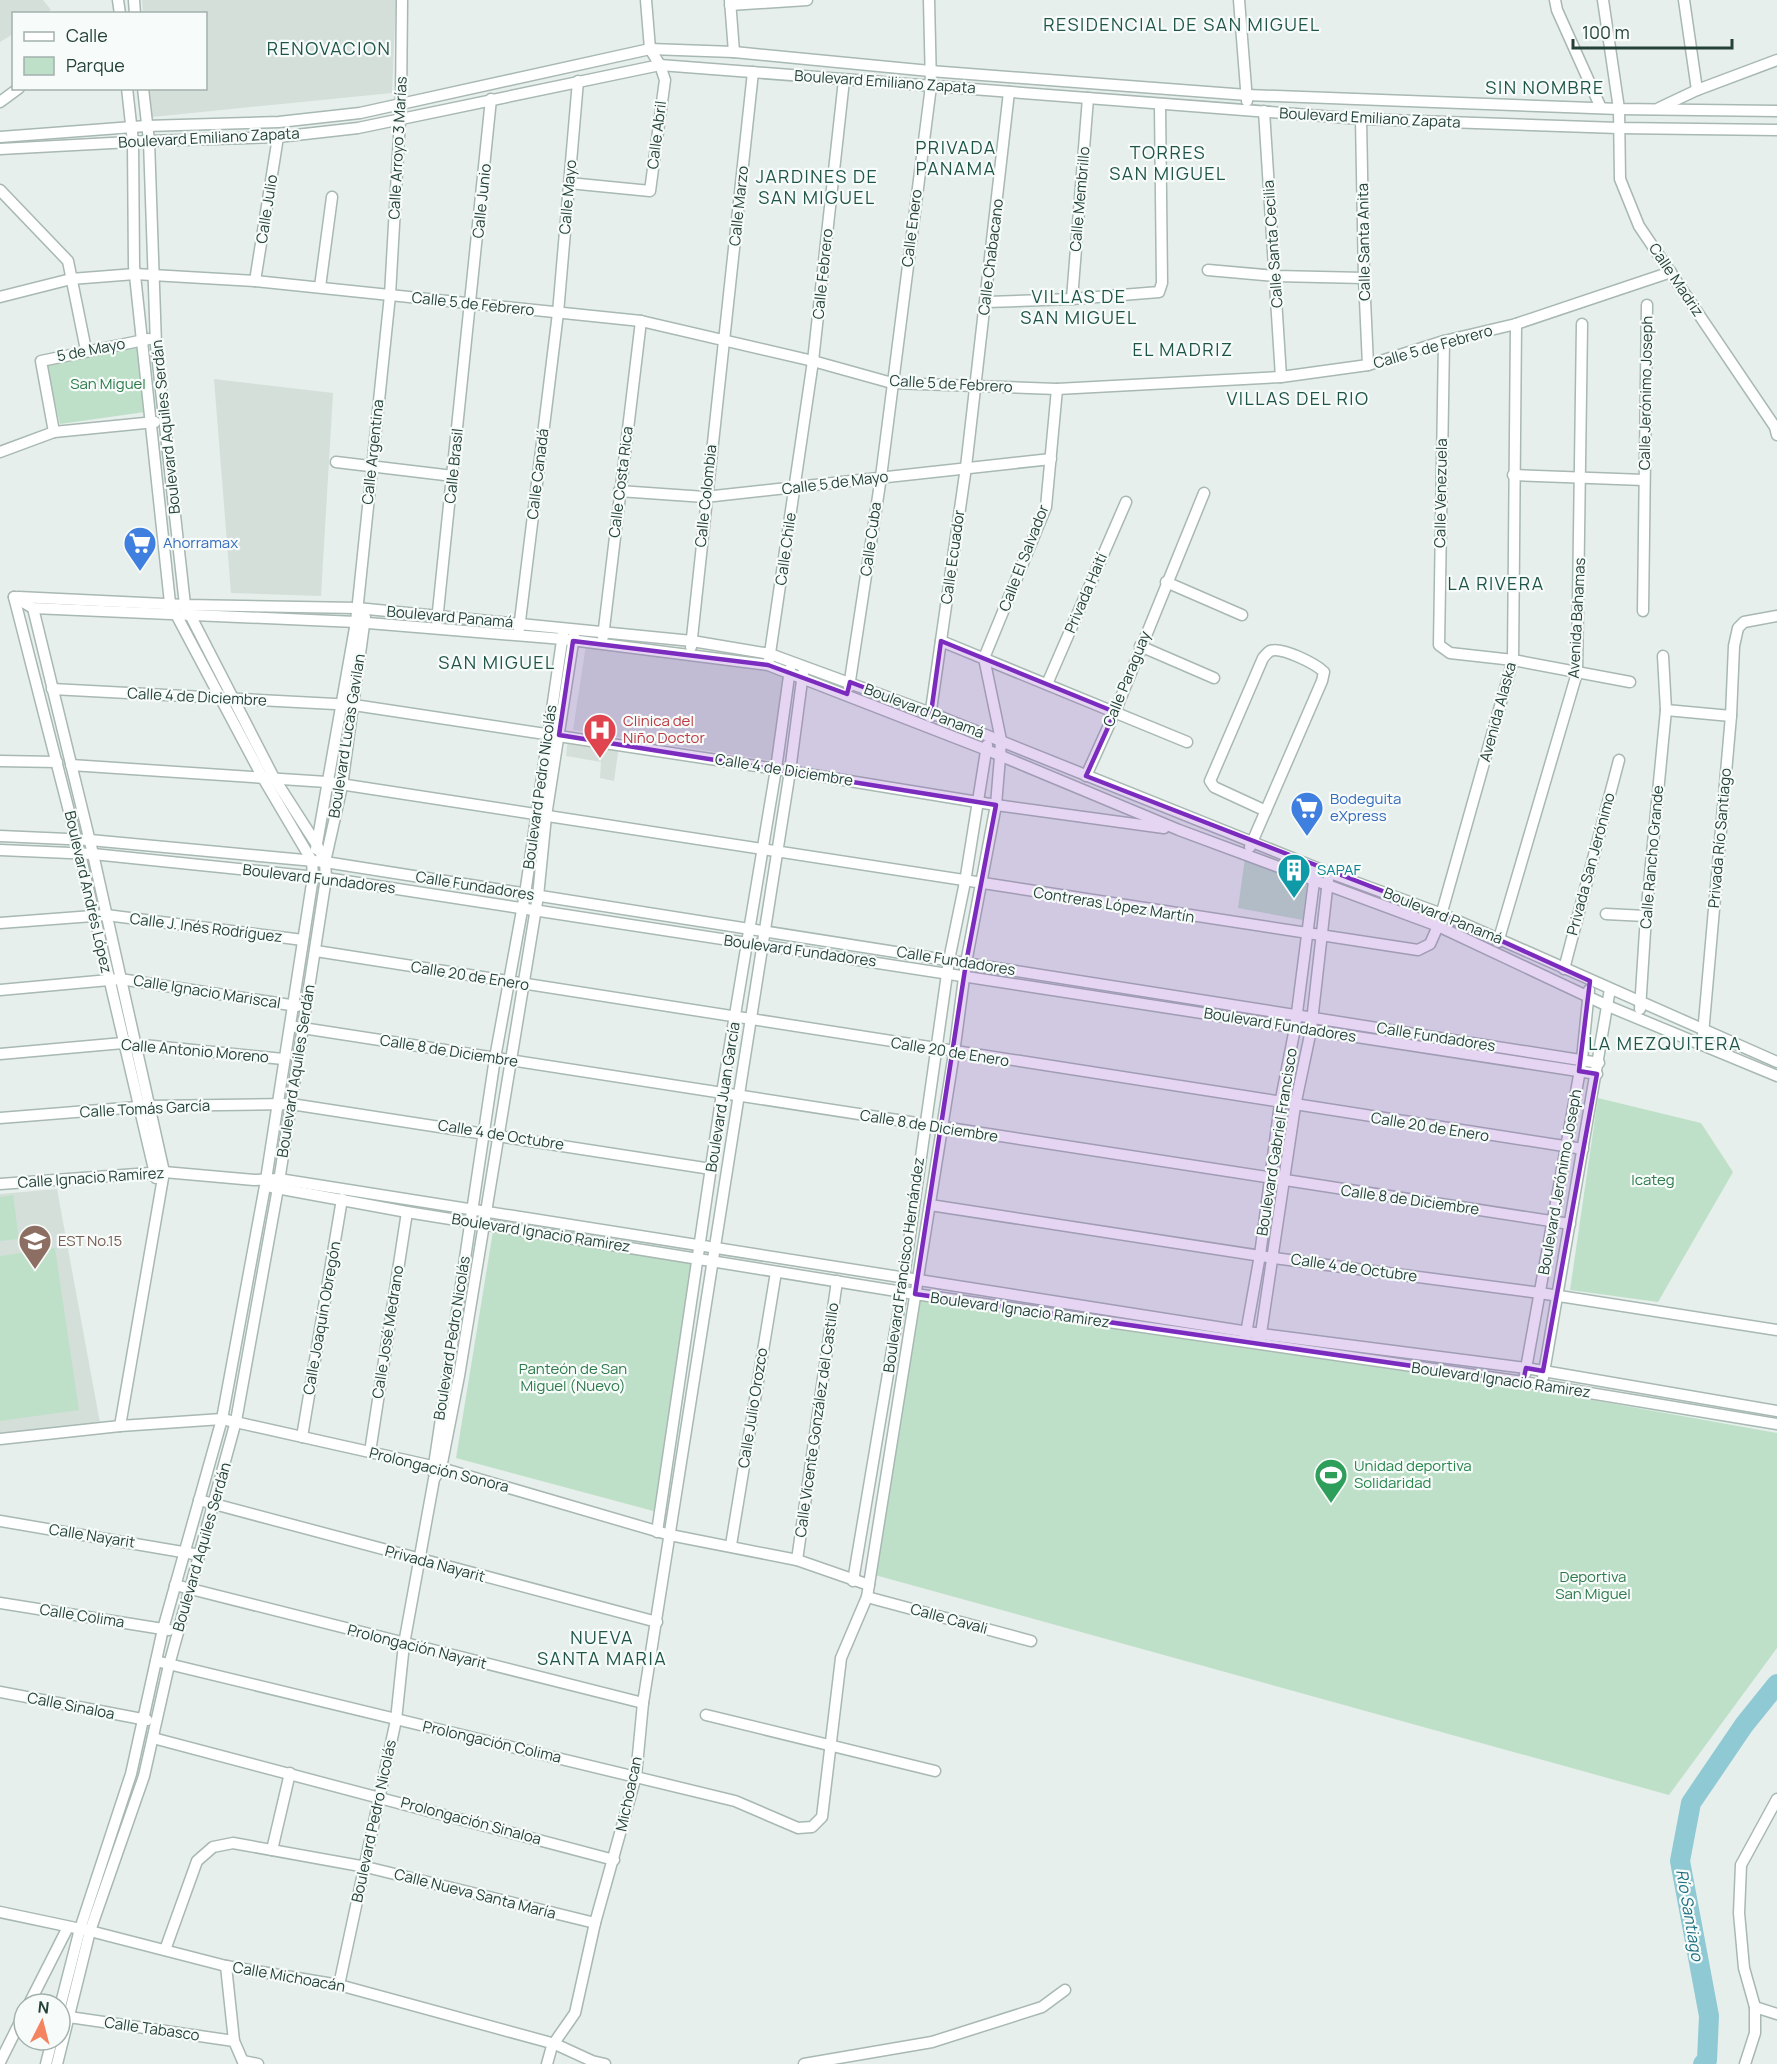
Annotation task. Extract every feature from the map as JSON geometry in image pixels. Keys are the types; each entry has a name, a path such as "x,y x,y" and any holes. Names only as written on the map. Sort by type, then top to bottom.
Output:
{"street":[{"name":"Calle Arroyo 3 Marías","path":"390,295 401,102 402,0"},
{"name":"Calle Abril","path":"568,183 650,191 665,80 660,65 650,49 646,0"},
{"path":"735,52 730,3 807,0"},
{"name":"Calle Enero","path":"892,383 930,86 929,0"},
{"path":"1239,0 1247,111"},
{"path":"1555,0 1557,10 1601,108"},
{"name":"Calle Madriz","path":"1603,0 1619,109 1620,179 1639,226 1775,427 1777,435"},
{"path":"1684,0 1697,90"},
{"name":"Boulevard Emiliano Zapata","path":"0,137 146,126 279,122 360,113 401,102 650,49 735,52 930,71 1247,95 1619,109 1777,111"},
{"name":"Boulevard Emiliano Zapata","path":"1656,109 1697,90 1777,60"},
{"name":"Boulevard Emiliano Zapata","path":"0,149 149,141 278,138 400,120 660,65 1361,119 1618,128 1777,130"},
{"name":"Calle Marzo","path":"726,340 753,72"},
{"name":"Calle Febrero","path":"813,361 844,80"},
{"name":"Calle Mayo","path":"558,312 578,81"},
{"path":"0,102 16,90"},
{"name":"Boulevard Aquiles Serdán","path":"65,1992 131,1774 141,1719 163,1629 222,1419 266,1182 283,1059 313,877 312,861 269,778 170,603 135,274 133,142 127,90"},
{"name":"Boulevard Aquiles Serdán","path":"72,2001 85,1930 144,1776 169,1665 236,1421 278,1184 326,878 325,862 317,845 269,778 235,700 185,605 156,338 149,141 142,90"},
{"name":"Calle Chabacano","path":"974,386 987,302 1009,92"},
{"name":"Calle Membrillo","path":"1072,300 1088,98"},
{"name":"Calle Junio","path":"472,303 491,99"},
{"path":"987,302 1072,300 1159,292 1162,283 1160,105"},
{"name":"Calle Santa Cecilia","path":"1264,111 1281,376"},
{"name":"Calle Santa Anita","path":"1361,119 1368,365"},
{"name":"Calle Julio","path":"255,281 278,138"},
{"path":"0,190 68,261 86,350"},
{"path":"320,287 332,197"},
{"path":"1208,270 1276,276 1364,278"},
{"name":"Calle 5 de Febrero","path":"0,297 70,279 135,274 255,281 641,321 813,361 892,383 1057,389 1281,376 1368,365 1444,341 1516,324 1671,272"},
{"name":"Calle Argentina","path":"361,609 371,465 390,295"},
{"name":"Calle Brasil","path":"436,628 472,303"},
{"name":"Calle Jerónimo Joseph","path":"1643,611 1647,305"},
{"name":"Calle Canadá","path":"519,635 558,312"},
{"name":"Calle Costa Rica","path":"602,644 641,321"},
{"name":"Avenida Alaska","path":"1438,926 1513,660 1516,324"},
{"name":"Avenida Bahamas","path":"1494,952 1577,673 1582,324"},
{"name":"5 de Mayo","path":"54,432 41,361 86,350 156,338"},
{"name":"Calle Colombia","path":"690,653 705,498 726,340"},
{"name":"Calle Venezuela","path":"1444,341 1439,645 1450,653 1513,660"},
{"name":"Calle Chile","path":"769,660 813,361"},
{"name":"Calle Cuba","path":"847,694 892,383"},
{"name":"Calle Ecuador","path":"928,727 966,467 974,386"},
{"name":"Calle El Salvador","path":"984,658 1046,507 1057,389"},
{"path":"0,452 54,432 165,420"},
{"name":"Calle 5 de Mayo","path":"619,491 705,498 1051,459"},
{"path":"336,462 453,476"},
{"path":"1513,475 1644,480"},
{"name":"Calle Paraguay","path":"1086,776 1115,712 1204,493"},
{"name":"Privada Haití","path":"1047,684 1126,502"},
{"path":"1166,582 1242,615"},
{"path":"14,597 33,608"},
{"name":"Boulevard Panamá","path":"14,597 185,605 361,609 437,615 520,623 602,644 791,662 931,712 1317,868 1442,914 1641,1004 1777,1062"},
{"name":"Boulevard Andrés López","path":"14,597 80,854 138,1107 159,1172"},
{"name":"Boulevard Panamá","path":"33,608 360,622 519,635 603,632 692,641 769,660 789,674 847,694 1179,830 1438,926 1608,1006 1777,1076"},
{"name":"Boulevard Andrés López","path":"33,608 90,840 150,1106 159,1172 160,1186 120,1426"},
{"name":"Boulevard Lucas Gavilan","path":"325,862 342,786 354,705 361,609"},
{"name":"Privada Río Santiago","path":"1702,1045 1731,716 1734,646 1738,628 1744,622 1777,616"},
{"name":"Boulevard Lucas Gavilan","path":"312,861 360,622"},
{"path":"541,816 569,634"},
{"path":"941,641 1187,742"},
{"path":"1140,646 1214,678"},
{"path":"1246,855 1266,811 1324,672 1317,664 1278,650 1270,651 1263,658 1210,781 1214,787 1266,811"},
{"name":"Calle Rancho Grande","path":"1639,1019 1646,916 1666,710 1663,656"},
{"path":"984,658 1001,740"},
{"path":"1513,660 1630,682"},
{"name":"Boulevard Juan García","path":"657,1532 722,1093 763,850 791,662"},
{"name":"Boulevard Juan García","path":"670,1535 749,1020 790,771 804,667"},
{"name":"Calle 4 de Diciembre","path":"52,689 354,705 776,768 996,806 1179,830"},
{"path":"1666,710 1731,716"},
{"path":"989,736 997,723"},
{"name":"Boulevard Francisco Hernández","path":"853,1581 902,1291 947,972 965,882 989,736"},
{"name":"Boulevard Francisco Hernández","path":"812,1827 822,1817 841,1658 867,1597 954,1053 964,975 996,806 1001,740"},
{"name":"Privada San Jerónimo","path":"1564,969 1618,760"},
{"path":"0,761 57,762"},
{"name":"Contreras López Martín","path":"71,765 327,782 1306,935 1418,950 1430,944 1438,926"},
{"name":"Boulevard Pedro Nicolás","path":"339,1985 396,1720 405,1644 436,1467 495,1058 541,816"},
{"name":"Boulevard Pedro Nicolás","path":"436,1467 459,1376 497,1134 538,896 541,816"},
{"name":"Boulevard Fundadores","path":"0,836 90,840 312,861"},
{"name":"Boulevard Fundadores","path":"0,850 93,854 326,878 1597,1074"},
{"name":"Calle Fundadores","path":"312,861 1599,1062"},
{"name":"Boulevard Gabriel Francisco","path":"1245,1344 1260,1255 1280,1104 1297,1016 1313,880 1317,868"},
{"name":"Boulevard Gabriel Francisco","path":"1260,1340 1295,1106 1311,1030 1330,873"},
{"path":"1606,914 1646,916"},
{"name":"Calle J. Inés Rodríguez","path":"0,922 106,915 303,940"},
{"name":"Calle 20 de Enero","path":"316,951 1280,1104 1583,1149"},
{"name":"Calle Ignacio Mariscal","path":"0,990 120,979 306,1008"},
{"name":"Boulevard Jerónimo Joseph","path":"1523,1382 1582,1059 1590,981"},
{"name":"Boulevard Jerónimo Joseph","path":"1542,1384 1610,989"},
{"name":"Calle 8 de Diciembre","path":"289,1026 1285,1182 1570,1224"},
{"name":"Calle Antonio Moreno","path":"0,1054 123,1043 283,1059"},
{"name":"Calle Tomás García","path":"0,1118 150,1106 291,1104"},
{"name":"Calle 4 de Octubre","path":"291,1104 497,1134 711,1169"},
{"name":"Calle Ignacio Ramírez","path":"0,1184 159,1172 266,1182"},
{"name":"Boulevard Ignacio Ramirez","path":"266,1182 473,1210 903,1277 1246,1332 1260,1340 1777,1424"},
{"name":"Boulevard Ignacio Ramirez","path":"278,1184 407,1212 915,1294 1245,1344 1260,1340 1526,1368 1777,1411"},
{"name":"Calle Joaquín Obregón","path":"302,1437 342,1199"},
{"name":"Calle 4 de Octubre","path":"930,1205 1274,1258 1540,1293 1777,1330"},
{"name":"Calle José Medrano","path":"370,1452 407,1212"},
{"name":"Calle Julio Orozco","path":"731,1545 776,1272"},
{"name":"Calle Vicente González del Castillo","path":"797,1560 837,1281"},
{"name":"Prolongación Sonora","path":"0,1439 120,1426 222,1419 236,1421 436,1467 657,1532 797,1560 869,1585"},
{"name":"Privada Nayarit","path":"199,1500 657,1622"},
{"name":"Calle Nayarit","path":"0,1521 201,1555"},
{"name":"Michoacan","path":"555,2044 575,2013 596,1923 636,1776 643,1703 670,1535"},
{"name":"Prolongación Nayarit","path":"175,1585 643,1703"},
{"name":"Calle Cavali","path":"867,1597 1031,1641"},
{"name":"Calle Colima","path":"0,1603 178,1632"},
{"name":"Prolongación Colima","path":"156,1661 735,1801 798,1828 812,1827"},
{"name":"Calle Sinaloa","path":"0,1692 155,1722"},
{"path":"706,1715 935,1771"},
{"name":"Prolongación Sinaloa","path":"153,1738 614,1860"},
{"path":"272,1850 290,1773"},
{"path":"1745,2064 1755,2033 1755,2007 1743,1957 1739,1913 1741,1865 1777,1799"},
{"name":"Calle Nueva Santa María","path":"165,1950 197,1861 213,1847 233,1843 366,1868 596,1923"},
{"name":"Calle Michoacán","path":"0,1912 85,1930 226,1966 339,1985 555,2044 592,2061 605,2064"},
{"path":"35,1992 68,1927"},
{"path":"226,1966 234,2041 244,2062 258,2064"},
{"path":"804,2064 932,2042 1042,2007 1065,1990"},
{"path":"1755,2007 1777,2014"},
{"name":"Calle Tabasco","path":"72,2017 234,2041"},
{"path":"0,2062 12,2038"},
{"path":"547,2064 555,2044"}],"highlighted area":[{"path":"573,641 768,665 847,694 850,682 931,713 941,641 1115,712 1086,776 1442,914 1590,981 1579,1071 1597,1074 1543,1371 1526,1368 1523,1382 915,1294 966,963 996,805 559,735"}],"shaded area":[{"path":"0,0 43,0 51,10 48,12 12,12 12,35 0,42"},
{"path":"142,0 396,0 392,93 152,117 150,90 207,90 207,12 143,12"},
{"path":"214,379 333,393 321,596 231,593"},
{"path":"586,645 757,665 786,674 774,761 573,730"},
{"name":"Clinica del Niño Doctor","path":"568,738 619,746 614,781 600,778 601,762 566,756"},
{"name":"EST No.15","path":"57,1189 100,1423 0,1433 0,1194"}],"green space":[{"name":"San Miguel","path":"138,345 145,412 60,424 46,365"},
{"path":"1245,858 1308,882 1303,920 1238,908"},
{"name":"Icateg","path":"1598,1098 1701,1123 1733,1172 1658,1302 1570,1290"},
{"path":"13,1195 19,1239 0,1241 0,1197"},
{"name":"Panteón de San Miguel (Nuevo)","path":"493,1231 694,1260 657,1512 456,1458"},
{"path":"55,1248 79,1410 0,1421 0,1256"},
{"name":"Unidad deportiva Solidaridad","path":"917,1296 1542,1391 1777,1433 1777,1648 1669,1795 875,1575"}],"waterway":[{"name":"Río Santiago","path":"1703,2064 1707,2060 1709,2016 1680,1861 1691,1803 1744,1725 1777,1684"}],"place":[{"name":"Ahorramax","path":"140,572"},
{"name":"Clinica del Niño Doctor","path":"600,759"},
{"name":"Bodeguita eXpress","path":"1307,837"},
{"name":"SAPAF","path":"1294,899"},
{"name":"EST No.15","path":"35,1270"},
{"name":"Unidad deportiva Solidaridad","path":"1331,1504"}],"district":[{"name":"RESIDENCIAL DE SAN MIGUEL","path":"1182,25"},
{"name":"RENOVACION","path":"329,49"},
{"name":"SIN NOMBRE","path":"1545,88"},
{"name":"PRIVADA PANAMA","path":"956,158"},
{"name":"TORRES SAN MIGUEL","path":"1168,163"},
{"name":"JARDINES DE SAN MIGUEL","path":"817,187"},
{"name":"VILLAS DE SAN MIGUEL","path":"1079,307"},
{"name":"EL MADRIZ","path":"1183,350"},
{"name":"VILLAS DEL RIO","path":"1298,399"},
{"name":"LA RIVERA","path":"1496,584"},
{"name":"SAN MIGUEL","path":"497,663"},
{"name":"LA MEZQUITERA","path":"1665,1044"},
{"name":"NUEVA SANTA MARIA","path":"602,1648"}],"park label":[{"name":"Deportiva San Miguel","path":"1593,1586"}]}
